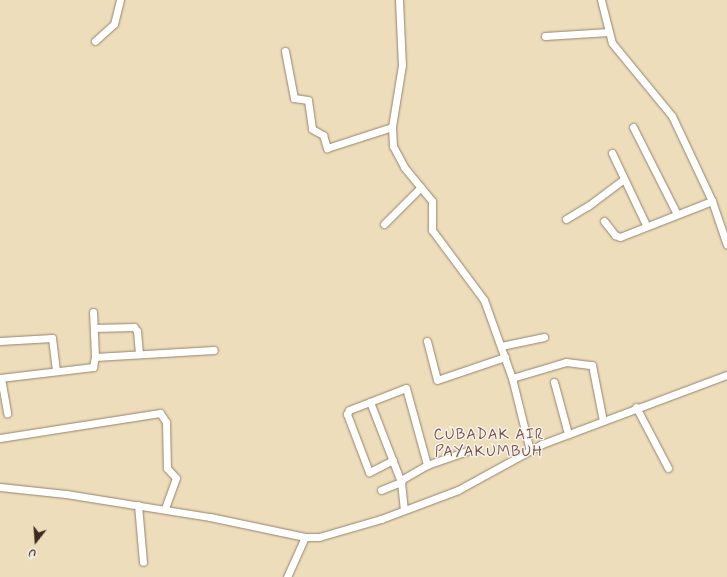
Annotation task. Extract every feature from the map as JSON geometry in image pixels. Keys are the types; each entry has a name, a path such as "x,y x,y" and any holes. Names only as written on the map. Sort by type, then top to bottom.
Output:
{"street":[{"path":"95,42 114,24 120,0"},
{"path":"399,0 402,65 392,127 395,151 432,201 432,230 481,294 512,378 530,451"},
{"path":"601,0 608,32 616,49 672,116 712,201 727,245"},
{"path":"545,36 608,32"},
{"path":"285,51 294,98 308,100 312,127 323,135 327,148 392,127"},
{"path":"633,127 677,214"},
{"path":"612,153 646,225"},
{"path":"566,219 588,206 624,179"},
{"path":"384,224 422,187"},
{"path":"604,221 618,237 712,201"},
{"path":"7,413 0,378 56,370 91,367 95,357 93,312"},
{"path":"94,328 134,327 138,331 138,354"},
{"path":"501,346 544,337"},
{"path":"0,342 52,338 56,370"},
{"path":"427,341 437,380 505,357"},
{"path":"95,357 214,350"},
{"path":"512,378 566,362 592,365 603,421"},
{"path":"0,487 165,509 305,537 344,530 458,490 530,451 568,434 636,407 727,375"},
{"path":"554,382 568,434"},
{"path":"393,460 369,472 347,417 349,410 406,388 427,464"},
{"path":"370,402 401,481 404,510"},
{"path":"636,407 668,468"},
{"path":"0,438 160,414 166,422 167,468 176,478 165,509"},
{"path":"380,490 401,481 427,464 467,451"},
{"path":"138,505 144,562"},
{"path":"287,577 305,537"}],"district":[{"name":"CUBADAK AIR PAYAKUMBUH","path":"489,444"}]}
